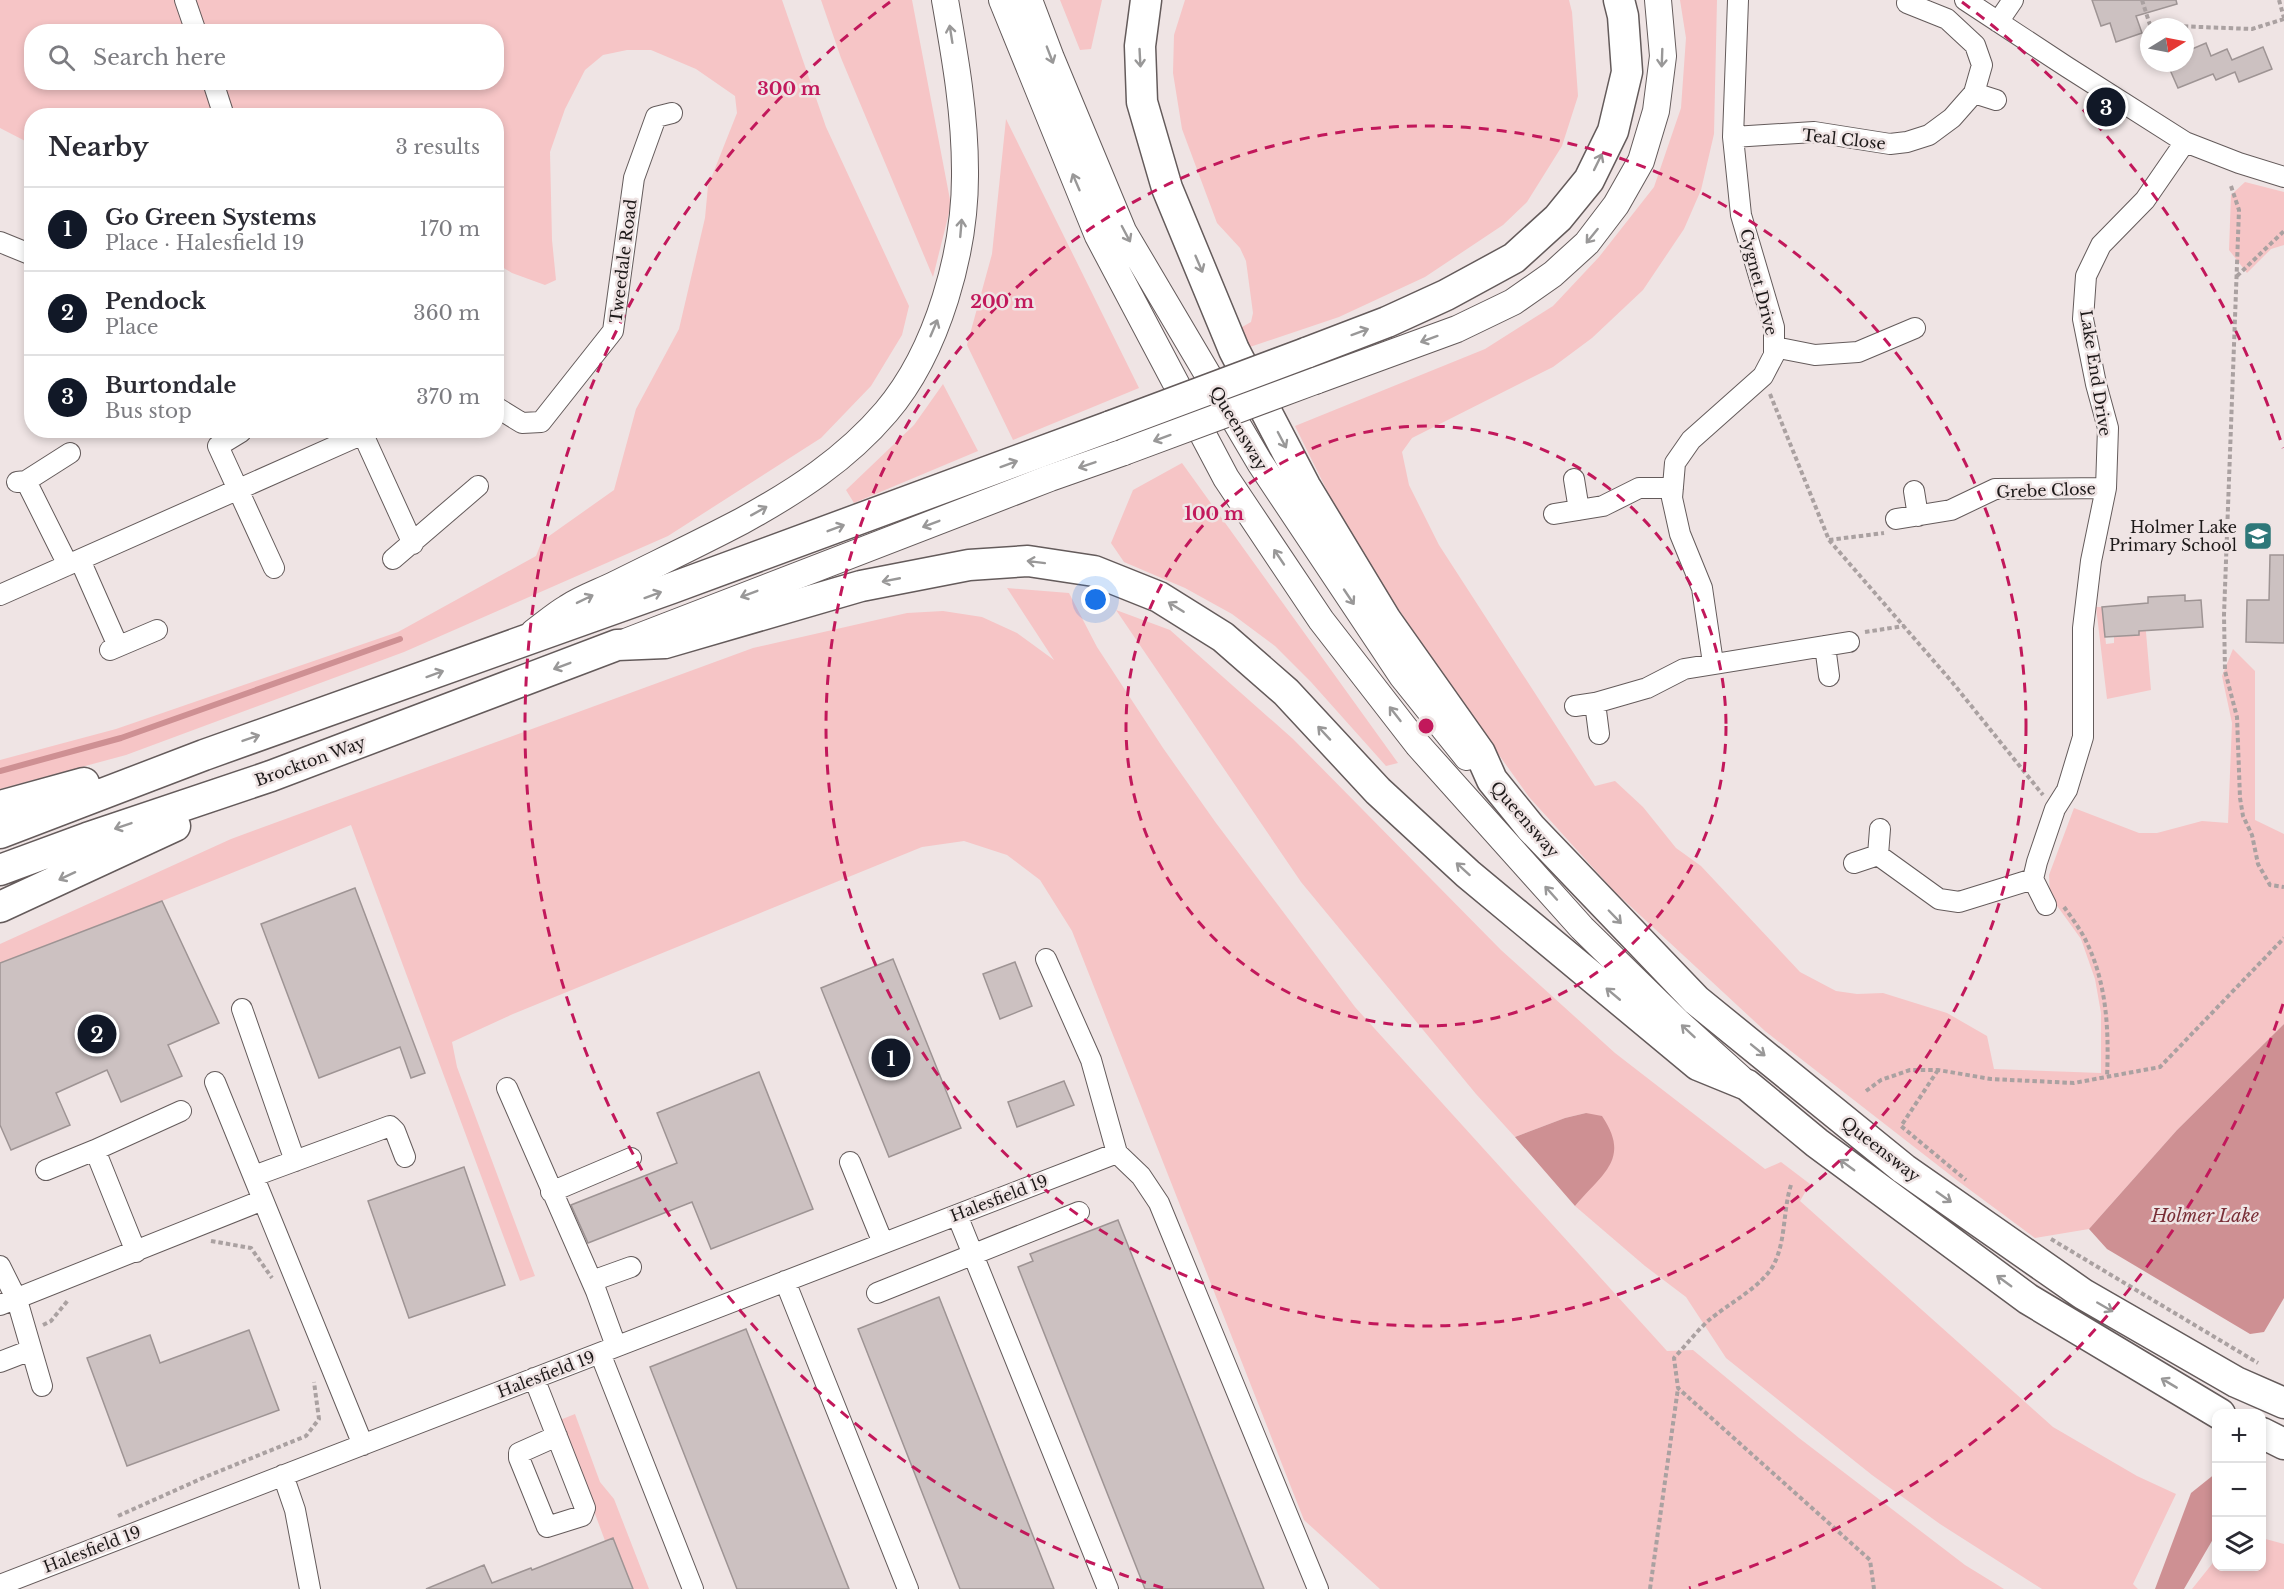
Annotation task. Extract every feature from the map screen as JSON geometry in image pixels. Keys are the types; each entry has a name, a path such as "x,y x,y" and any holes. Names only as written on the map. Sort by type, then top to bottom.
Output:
{"highway":[{"path":"1146,0 1140,46 1142,102 1167,188 1234,350 1305,486 1386,620 1480,753 1492,780"},
{"path":"0,833 204,755 773,551 981,489 1046,465 1111,426 1387,322 1446,295 1514,258 1558,219 1589,180 1613,131 1627,72 1623,16 1619,0"},
{"name":"Brockton Way","path":"0,870 271,776 617,645 665,643 861,586 969,565 1028,561 1094,571 1159,597 1223,637 1286,692 1378,791 1468,874 1698,1065 1747,1085"},
{"path":"0,806 204,755"},
{"path":"0,907 199,815 271,776"},
{"name":"Queensway","path":"1492,780 1531,828 1696,1000 1904,1168 2083,1294 2236,1382 2284,1403"},
{"name":"Queensway","path":"1747,1085 1817,1143 2028,1299 2213,1409"},
{"path":"2266,1436 2284,1444"}],"main road":[{"path":"519,643 567,607 721,532 808,482 832,463 888,410 915,369 934,330 950,286 960,237 966,173 961,95 945,0"},
{"name":"Queensway","path":"1002,0 1098,236 1226,478 1321,620 1418,744 1582,928 1679,1023 1747,1085"},
{"name":"Queensway","path":"1029,0 1123,231 1254,453 1402,676 1470,760 1492,780"},
{"path":"1046,465 1124,452 1457,329 1513,302 1553,274 1587,243 1616,205 1641,161 1656,111 1663,56 1658,0"},
{"path":"617,645 981,489"}],"street":[{"path":"185,0 193,24"},
{"name":"Cygnet Drive","path":"1713,663 1702,588 1680,534 1672,498 1676,463 1691,440 1762,376 1774,355 1774,327 1741,215 1733,137 1738,0"},
{"path":"1965,0 2185,142 2284,177"},
{"path":"1998,22 2013,0"},
{"name":"Teal Close","path":"1733,137 1814,132 1890,144 1907,142 1929,135 1952,118 1974,93 1982,65 1975,45 1947,19 1907,3"},
{"path":"216,90 221,108"},
{"path":"1974,93 1996,100"},
{"name":"Tweedale Road","path":"504,412 522,423 541,422 614,331 634,178 656,117 672,112"},
{"name":"Lake End Drive","path":"2034,879 2037,862 2055,809 2067,790 2083,737 2083,628 2091,561 2106,488 2108,428 2096,384 2083,319 2086,276 2101,245 2145,200 2185,142"},
{"path":"0,242 24,252"},
{"path":"1774,347 1815,355 1858,352 1915,328"},
{"path":"231,438 218,446 274,568"},
{"path":"0,595 349,438"},
{"path":"365,438 413,544"},
{"path":"70,453 22,482 74,562 114,648 157,630"},
{"path":"1574,479 1579,510"},
{"path":"393,559 478,486"},
{"path":"1554,514 1603,506 1639,488 1673,488"},
{"name":"Grebe Close","path":"1896,519 1951,510 1995,489 2106,488"},
{"path":"1914,491 1918,516"},
{"path":"1575,706 1595,703 1647,688 1684,669 1850,642"},
{"path":"1825,646 1829,675"},
{"path":"1595,703 1599,734"},
{"path":"1878,855 1880,829"},
{"path":"1878,855 1939,899 1959,902 2034,879 2053,903"},
{"path":"1854,863 1878,855"},
{"path":"1046,959 1091,1060 1117,1153 1142,1176 1159,1203 1318,1589"},
{"path":"242,1009 295,1161"},
{"path":"215,1082 363,1445"},
{"path":"507,1088 592,1281 608,1350 693,1589"},
{"path":"46,1170 181,1112"},
{"path":"254,1176 390,1126 395,1131 405,1157"},
{"path":"95,1150 136,1252"},
{"name":"Halesfield 19","path":"0,1585 1117,1153"},
{"path":"551,1192 631,1158"},
{"path":"850,1162 883,1243"},
{"path":"8,1303 263,1200"},
{"path":"877,1293 1079,1212"},
{"path":"957,1215 1108,1589"},
{"path":"0,1266 8,1303 29,1342 42,1386"},
{"path":"592,1281 631,1267"},
{"path":"785,1281 908,1589"},
{"path":"0,1362 29,1342"},
{"path":"534,1378 557,1436"},
{"path":"283,1475 295,1510 309,1589"}],"path":[{"path":"2142,0 2150,25 2252,29 2284,18 2279,0"},
{"path":"2231,186 2239,210 2224,615 2226,671 2237,717 2240,798 2243,816 2252,835 2258,864 2270,885 2284,887"},
{"path":"2236,276 2284,231"},
{"path":"1762,376 1829,540 1952,682 2055,809"},
{"path":"1829,540 1884,533 1896,519"},
{"path":"1850,642 1860,633 1904,626"},
{"path":"2053,903 2087,942 2100,981 2109,1030 2107,1077"},
{"path":"1866,1091 1881,1080 1910,1070 1938,1070 1991,1078 2074,1083 2160,1067 2284,938"},
{"path":"1938,1070 1901,1126 1971,1184"},
{"path":"1650,1589 1678,1388 1674,1358 1708,1321 1758,1282 1775,1264 1780,1246 1786,1200 1791,1185"},
{"path":"2047,1237 2264,1366"},
{"path":"206,1240 251,1248 275,1286"},
{"path":"29,1342 51,1321 69,1298"},
{"path":"109,1520 205,1477 306,1436 319,1419 315,1384 310,1373"},
{"path":"1678,1388 1870,1560 1874,1589"}],"shaded area":[{"path":"0,0 782,0 826,127 909,306 902,335 871,386 821,438 668,536 404,652 126,755 0,789 0,760 116,729 398,632 536,556 542,541 614,490 636,409 679,329 705,218 708,186 737,113 735,96 696,69 651,50 627,50 603,55 585,70 565,109 550,152 552,240 556,280 545,285 504,268 504,108 24,108 24,140 0,128"},
{"path":"821,0 912,0 951,205 933,277 841,58"},
{"path":"1060,0 1102,0 1091,49 1080,50"},
{"path":"1185,0 1569,0 1572,12 1578,96 1562,146 1527,202 1503,225 1425,277 1339,317 1244,349 1235,331 1251,322 1253,313 1246,261 1240,248 1217,223 1182,129 1173,73 1174,35"},
{"path":"1680,0 1717,0 1714,134 1701,190 1684,229 1643,290 1592,338 1553,367 1412,438 1402,452 1409,485 1439,545 1595,786 1615,781 1643,807 1676,848 1701,866 1800,972 1836,991 1857,994 1883,993 1947,1013 1987,1036 1994,1069 2101,1073 2101,1013 2095,979 2081,939 2050,896 2049,875 2074,808 2139,833 2157,833 2202,821 2228,823 2232,723 2222,676 2233,649 2255,671 2255,820 2284,834 2284,1024 2177,1130 2089,1229 2035,1238 1765,1031 1614,891 1529,797 1469,713 1351,539 1295,426 1485,349 1553,306 1599,257 1654,187 1681,108 1686,38"},
{"path":"1006,119 1139,388 1013,440 967,345 992,254"},
{"path":"2245,182 2284,192 2284,245 2271,249 2247,273 2229,250 2231,195"},
{"path":"943,384 978,451 854,503 846,490 914,425"},
{"path":"1182,463 1398,763 1386,766 1311,682 1275,646 1232,614 1185,588 1124,562 1111,543 1133,490"},
{"path":"1007,588 1069,593 1097,647 1163,748 1216,823 1355,1007 1667,1351 1693,1350 1799,1438 1965,1565 2004,1589 1380,1589 1304,1520 1072,931 1040,880 1007,855 964,841 922,847 513,1014 452,1042 457,1067 535,1276 520,1281 351,825 0,963 0,944 231,839 753,648 907,613 943,611 982,617 1017,633 1054,660"},
{"path":"2096,607 2102,607 2106,644 2114,643 2114,636 2139,634 2138,622 2145,621 2151,690 2107,699"},
{"path":"1116,610 1170,630 1293,739 1501,950 1615,1053 1765,1169 1781,1162 1810,1184 1800,1201 2053,1427 2137,1476 2176,1494 2133,1584 2138,1589 2042,1589 1940,1524 1872,1475 1726,1358 1686,1297 1645,1266 1575,1206 1609,1166 1586,1113 1565,1118 1515,1137 1476,1094 1301,882"},
{"path":"575,1414 600,1482 614,1499 649,1589 623,1589 560,1420"},
{"path":"2266,1539 2284,1544 2284,1589 2192,1589 2212,1564 2212,1571 2266,1571"}],"water":[{"name":"Holmer Lake","path":"2284,1024 2284,1298 2264,1332 2250,1334 2107,1249 2089,1229 2177,1130"},
{"path":"1586,1113 1602,1116 1614,1144 1614,1155 1610,1165 1575,1206 1515,1137 1565,1118"},
{"path":"2212,1476 2212,1541 2184,1589 2155,1589 2191,1493"}],"building":[{"path":"2092,0 2176,0 2177,4 2136,16 2140,34 2116,42 2110,23 2101,26"},
{"path":"2206,43 2211,56 2227,49 2232,60 2263,47 2272,69 2239,82 2235,72 2216,80 2213,74 2178,88 2171,72 2194,72 2194,48"},
{"path":"2270,555 2284,555 2284,643 2246,642 2247,600 2269,600"},
{"path":"2185,595 2185,601 2201,600 2203,627 2139,631 2139,635 2105,637 2102,607 2148,603 2148,597"},
{"path":"355,888 425,1073 411,1078 400,1047 319,1078 261,924"},
{"path":"162,901 219,1023 168,1045 182,1076 121,1102 107,1070 56,1093 70,1125 11,1150 0,1125 0,963"},
{"path":"893,959 961,1128 889,1157 821,988"},
{"path":"1015,962 1032,1006 1000,1019 983,974"},
{"path":"759,1072 813,1209 711,1249 692,1202 588,1243 571,1205 677,1163 657,1113"},
{"path":"1064,1081 1074,1105 1017,1127 1008,1102"},
{"path":"464,1167 505,1285 409,1318 368,1201"},
{"path":"1118,1220 1264,1589 1145,1589 1018,1267 1033,1261 1030,1254"},
{"path":"939,1297 1054,1589 960,1589 858,1329"},
{"path":"746,1329 849,1589 737,1589 650,1367"},
{"path":"249,1330 279,1410 127,1466 87,1358 150,1335 160,1363"},
{"path":"613,1538 633,1589 426,1589 484,1565 492,1583"}],"waterway":[{"path":"0,771 121,738 400,639"}],"place":[{"name":"Burtondale","path":"2106,107"},
{"name":"Holmer Lake Primary School","path":"2258,536"},
{"name":"Pendock","path":"97,1034"},
{"name":"Go Green Systems","path":"891,1058"}]}
